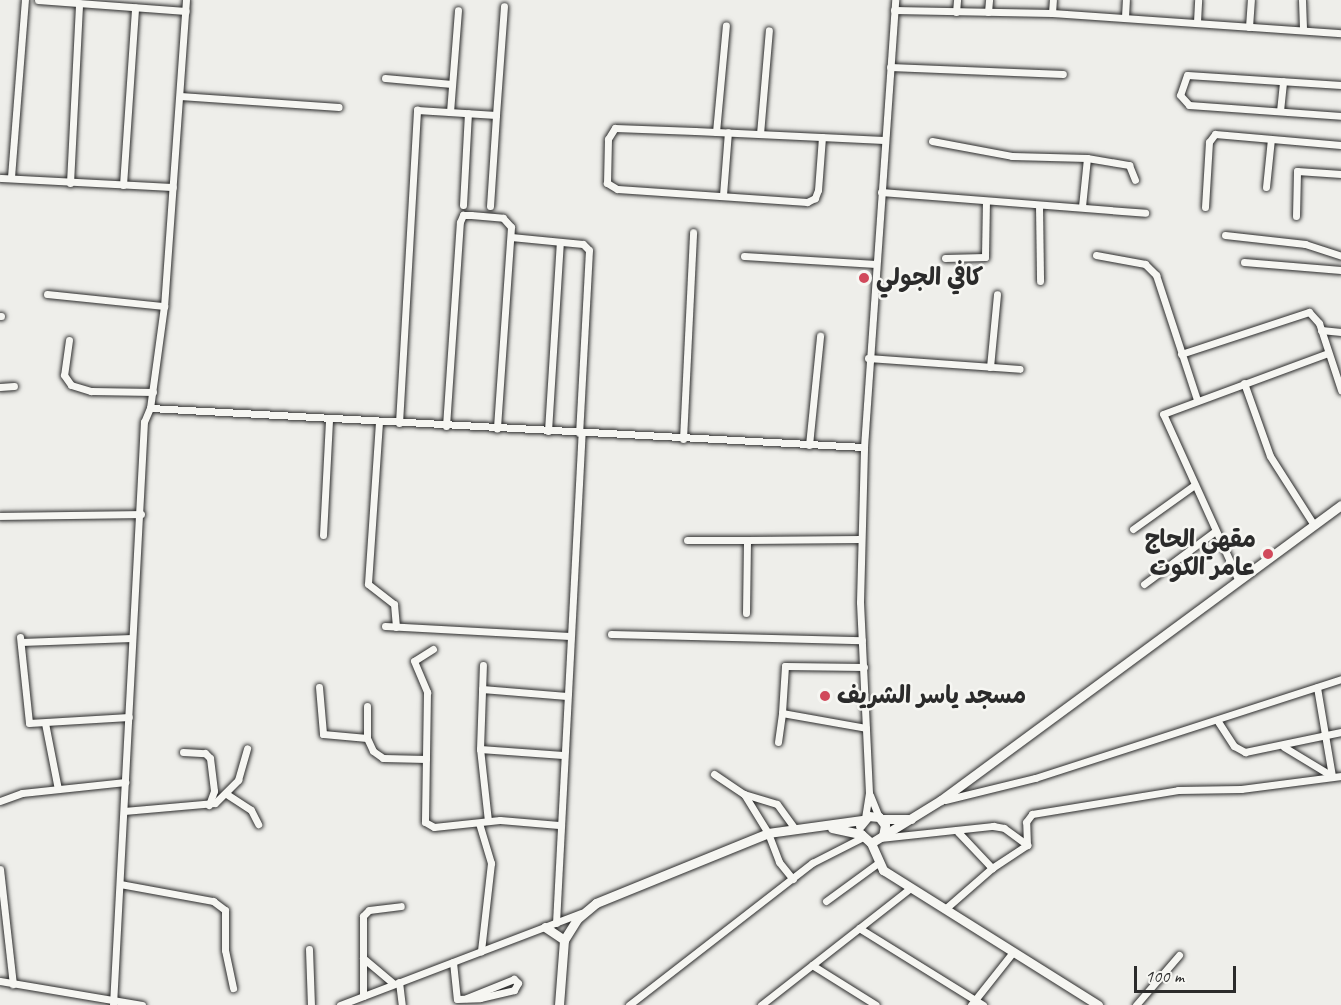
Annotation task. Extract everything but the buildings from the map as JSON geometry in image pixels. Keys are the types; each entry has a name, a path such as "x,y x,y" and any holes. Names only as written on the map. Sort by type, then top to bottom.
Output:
{"main road":[{"path":"816,826 872,838 916,818 1341,505"},
{"path":"872,838 880,818"},
{"path":"559,1005 564,940 583,912 634,886 768,833 794,827 863,819 916,818"},
{"path":"863,819 872,838 878,863 910,888 1098,1005"},
{"path":"545,927 564,940"}],"street":[{"path":"11,177 25,0"},
{"path":"38,0 186,11"},
{"path":"113,1002 132,638 141,514 144,422 153,392 164,306 186,0"},
{"path":"863,819 869,793 862,640 861,539 864,447 868,358 895,0"},
{"path":"956,12 957,0"},
{"path":"988,12 989,0"},
{"path":"1052,12 1053,0"},
{"path":"1125,17 1126,0"},
{"path":"1197,22 1198,0"},
{"path":"1249,27 1251,0"},
{"path":"1302,0 1303,30"},
{"path":"70,183 80,3"},
{"path":"490,206 504,6"},
{"path":"123,185 135,7"},
{"path":"450,112 458,10"},
{"path":"894,10 1052,12 1341,33"},
{"path":"716,132 726,25"},
{"path":"760,134 769,30"},
{"path":"890,67 1063,74"},
{"path":"1341,85 1187,75 1180,95 1189,105 1341,116"},
{"path":"385,78 452,84"},
{"path":"1280,111 1283,81"},
{"path":"180,96 339,107"},
{"path":"399,423 417,110 496,115"},
{"path":"463,205 468,114"},
{"path":"822,137 818,190 811,201 617,189 606,178 609,131 615,128 728,132 884,140"},
{"path":"723,195 728,132"},
{"path":"1205,207 1210,136 1341,145"},
{"path":"1266,187 1271,139"},
{"path":"932,141 1012,156 1088,158 1129,165 1135,180"},
{"path":"1082,206 1088,158"},
{"path":"1296,216 1297,171 1341,174"},
{"path":"0,177 70,183 173,187"},
{"path":"881,192 986,202 1082,206 1145,213"},
{"path":"945,258 985,257 986,202"},
{"path":"1039,205 1040,281"},
{"path":"446,426 461,218 506,219 511,237 497,429"},
{"path":"683,439 693,232"},
{"path":"1225,235 1305,244 1341,256"},
{"path":"511,237 583,244 589,254 556,923"},
{"path":"548,431 560,242"},
{"path":"1096,255 1145,264 1156,275 1197,400"},
{"path":"744,256 876,264"},
{"path":"1244,262 1341,270"},
{"path":"47,294 164,306"},
{"path":"990,367 997,294"},
{"path":"1181,354 1300,312 1314,315 1341,390"},
{"path":"1321,330 1341,332"},
{"path":"809,445 820,336"},
{"path":"69,340 64,375 71,386 82,390 153,392"},
{"path":"1238,579 1162,419 1167,411 1328,352"},
{"path":"868,358 1020,369"},
{"path":"1244,383 1269,456 1314,525"},
{"path":"0,387 14,386"},
{"path":"150,408 497,429 864,447"},
{"path":"323,535 329,419"},
{"path":"379,422 368,584 394,604 396,627"},
{"path":"1133,530 1193,486"},
{"path":"0,516 141,514"},
{"path":"1144,584 1214,532"},
{"path":"687,540 861,539"},
{"path":"746,613 747,540"},
{"path":"385,626 570,636"},
{"path":"611,634 862,640"},
{"path":"129,717 45,723 28,721 21,639 132,638"},
{"path":"433,649 414,661 427,692 425,822 434,827 488,821 560,825"},
{"path":"483,665 480,749 488,821"},
{"path":"778,742 785,666 864,667"},
{"path":"941,800 1035,778 1341,679"},
{"path":"319,687 321,732 367,738"},
{"path":"1317,687 1332,776"},
{"path":"482,689 567,696"},
{"path":"367,706 367,738 373,751 383,758 426,759"},
{"path":"782,713 866,728"},
{"path":"1217,720 1234,746 1245,752 1284,747 1341,732"},
{"path":"45,723 58,789"},
{"path":"1284,747 1332,776"},
{"path":"124,810 209,805 228,795 238,780 247,748"},
{"path":"480,749 563,755"},
{"path":"183,752 208,754 214,791 209,805"},
{"path":"714,774 744,794 777,804 794,827"},
{"path":"1027,845 1028,818 1047,810 1178,790 1241,789 1341,776"},
{"path":"0,801 22,793 125,782"},
{"path":"869,793 880,818"},
{"path":"744,794 768,833 779,862 793,879"},
{"path":"228,795 251,810 258,824"},
{"path":"479,823 491,863 482,951"},
{"path":"629,1005 825,854 872,838 1004,828 1027,845"},
{"path":"958,832 992,868"},
{"path":"945,909 992,868 1027,845"},
{"path":"826,901 878,863"},
{"path":"0,869 13,984"},
{"path":"120,884 220,905 226,915 225,950 233,988"},
{"path":"764,1004 910,888"},
{"path":"363,996 364,913 401,906"},
{"path":"340,1005 583,912"},
{"path":"859,928 973,1002 983,1005"},
{"path":"309,950 311,1005"},
{"path":"973,1002 1013,952"},
{"path":"1136,1005 1179,955"},
{"path":"363,958 396,983 402,1005"},
{"path":"453,962 455,997 466,998 514,990 518,983 514,979 466,998"},
{"path":"812,965 876,1005"},
{"path":"0,981 113,1002 142,1005"}],"place":[{"name":"كافي الجولي","path":"864,278"},
{"name":"مقهي الحاج عامر الكوت","path":"1268,554"},
{"name":"مسجد ياسر الشريف","path":"825,696"}]}
